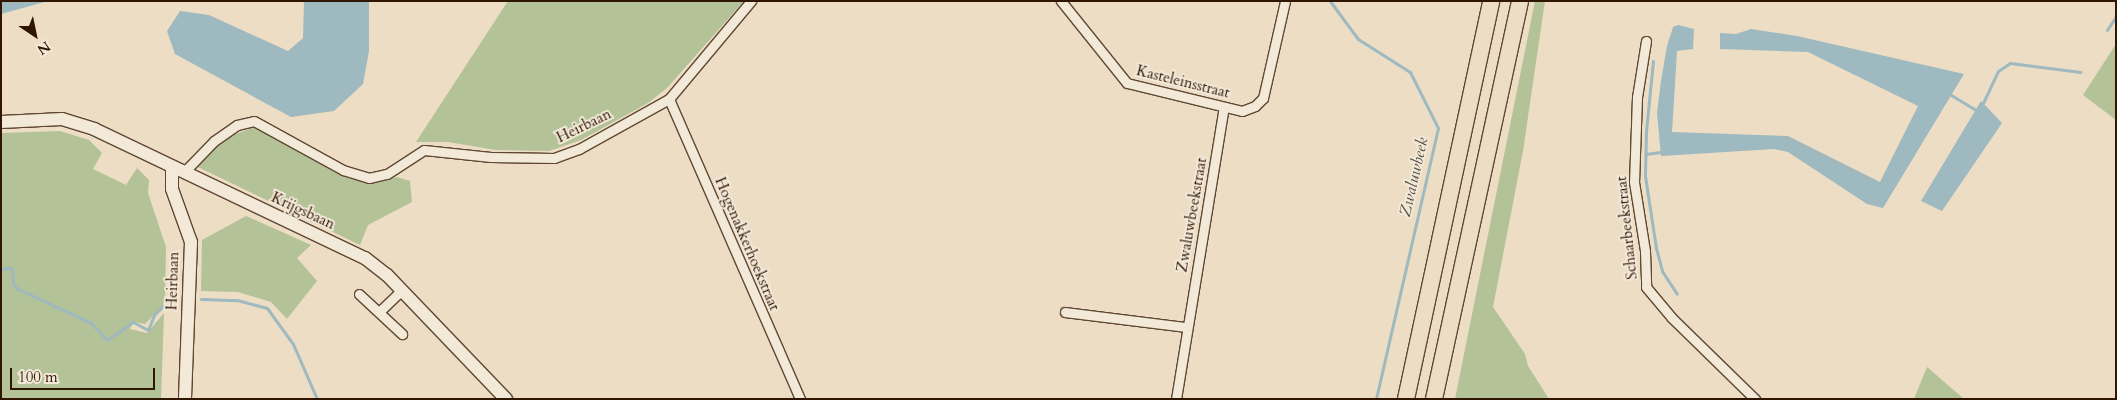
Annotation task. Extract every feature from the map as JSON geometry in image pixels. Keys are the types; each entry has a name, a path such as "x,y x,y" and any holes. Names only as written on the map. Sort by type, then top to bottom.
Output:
{"highway":[{"path":"1406,399 1491,1"},
{"path":"1434,399 1520,1"}],"main road":[{"name":"Krijgsbaan","path":"1,122 62,119 94,129 365,258 402,290 506,399"},
{"name":"Heirbaan","path":"178,170 172,189 191,242 185,399"}],"street":[{"name":"Heirbaan","path":"178,170 237,125 254,121 343,170 368,178 386,174 424,150 491,157 554,158 579,149 669,100 751,1"},
{"name":"Kasteleinsstraat","path":"1061,1 1127,83 1242,111 1255,106 1263,98 1285,1"},
{"name":"Schaarbeekstraat","path":"1646,41 1637,97 1634,182 1645,250 1646,287 1672,318 1755,399"},
{"name":"Hogenakkerhoekstraat","path":"669,100 800,399"},
{"name":"Zwaluwbeekstraat","path":"1176,399 1186,327 1224,107"},
{"path":"380,311 402,290"},
{"path":"359,294 380,311 402,334"},
{"path":"1065,312 1186,327"}],"green space":[{"path":"508,1 744,1 667,88 648,103 581,140 549,151 496,150 448,142 416,142"},
{"path":"1535,1 1545,1 1523,151 1493,307 1525,354 1528,366 1549,399 1455,399"},
{"path":"2116,44 2116,120 2083,95"},
{"path":"254,127 343,176 369,183 397,177 410,181 412,202 368,225 360,245 198,167 200,158 231,136"},
{"path":"60,131 89,140 102,153 93,169 126,185 137,168 149,180 148,193 166,247 165,304 145,324 134,322 130,329 147,333 164,313 161,399 1,399 1,133"},
{"path":"246,216 311,245 297,258 317,281 287,319 271,302 238,292 201,291 202,240"},
{"path":"1927,367 1964,399 1914,399"}],"water":[{"path":"1,1 48,1 1,14"},
{"path":"304,1 369,1 369,51 363,84 334,111 291,117 175,54 167,31 180,11 209,15 288,51 303,38"},
{"path":"1678,25 1694,29 1693,49 1677,51 1672,132 1788,136 1880,182 1918,106 1808,52 1720,49 1720,33 1736,34 1751,29 1797,36 1964,74 1883,208 1867,204 1788,152 1774,149 1661,156 1657,113 1661,81 1667,46 1673,27"},
{"path":"1981,101 2002,123 1942,211 1921,201"}],"waterway":[{"name":"Zwaluwbeek","path":"1330,1 1358,39 1410,72 1438,128 1376,399"},
{"path":"2107,30 2116,16"},
{"path":"1653,61 1646,131 1645,176 1656,248 1662,271 1677,294"},
{"path":"1983,103 1998,71 2010,63 2080,72"},
{"path":"1951,95 1976,110"},
{"path":"1646,154 1660,152"},
{"name":"Zwaluwbeek","path":"1,269 12,268 13,284 18,289 91,323 107,340 133,322 148,330 154,315 165,304"},
{"name":"Zwaluwbeek","path":"201,299 237,300 267,308 293,344 317,399"}]}
